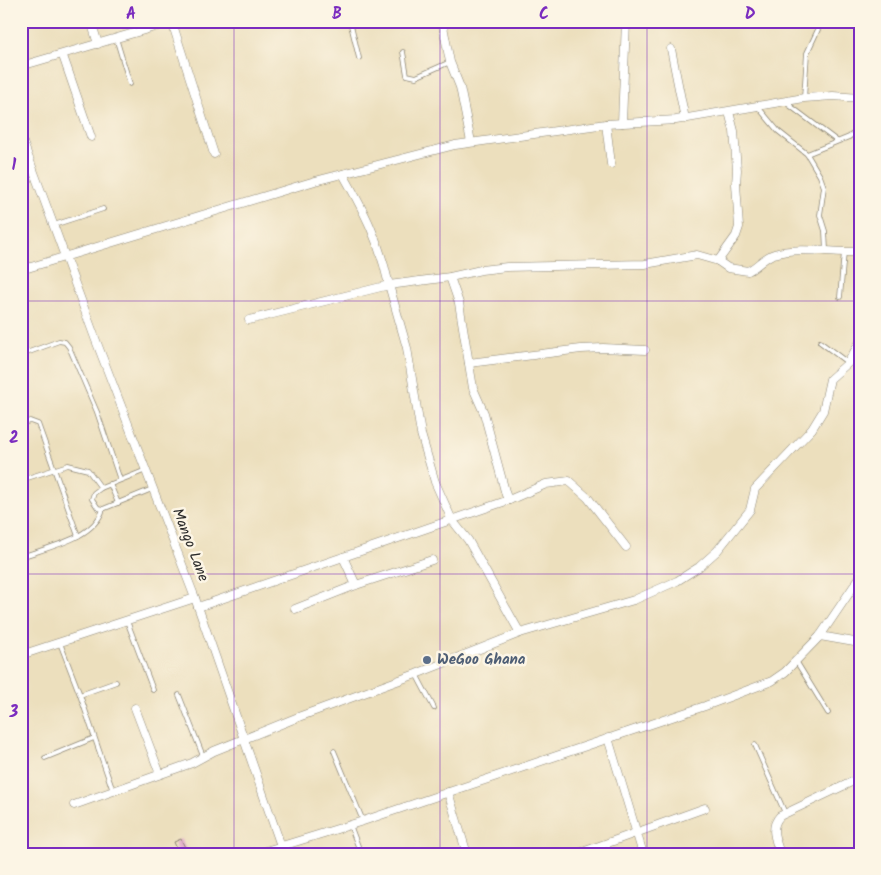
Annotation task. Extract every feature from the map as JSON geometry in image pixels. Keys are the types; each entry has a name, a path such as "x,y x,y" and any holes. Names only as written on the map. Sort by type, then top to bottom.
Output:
{"street":[{"path":"91,21 98,44"},
{"path":"442,21 450,62 460,86 471,142"},
{"path":"622,123 626,21"},
{"path":"21,66 63,56 116,38 173,22 214,154"},
{"path":"670,49 685,119"},
{"path":"63,56 91,137"},
{"path":"21,270 342,174 471,142 606,124 685,119 729,112 783,100 833,96 859,98"},
{"path":"718,261 736,236 739,227 736,184 738,170 734,131 729,112"},
{"path":"606,124 611,164"},
{"name":"Mango Lane","path":"21,137 195,598 246,739 281,846"},
{"path":"342,174 368,218 378,241 407,348 417,414 429,466 452,520 468,540 520,632"},
{"path":"249,320 389,285 450,278 481,270 507,267 645,264 697,255 718,261 728,268 748,271 774,254 806,249 826,252 860,252"},
{"path":"450,278 459,303 473,388 484,413 497,468 509,500"},
{"path":"74,805 192,762 202,756 301,716 416,674 520,632 634,600 664,588 699,567 717,551 750,510 755,488 812,429 823,411 830,379 848,363 860,342"},
{"path":"469,363 602,348 645,350"},
{"path":"198,607 509,500 546,484 569,481 588,498 626,548"},
{"path":"343,557 356,586"},
{"path":"295,609 432,560"},
{"path":"256,854 363,821 772,681 796,661 820,636 860,577"},
{"path":"21,655 195,598"},
{"path":"820,636 860,643"},
{"path":"134,708 160,774"},
{"path":"608,738 638,832 643,854"},
{"path":"780,854 773,829 774,822 784,813 860,778"},
{"path":"448,792 467,854"},
{"path":"577,854 704,808"}],"lane":[{"path":"350,21 359,58"},
{"path":"804,98 807,53 822,21"},
{"path":"116,38 130,84"},
{"path":"403,52 404,70 406,75 412,77 450,62"},
{"path":"859,98 860,108"},
{"path":"783,100 837,141"},
{"path":"757,105 778,131 807,154 817,170 824,187 820,215 825,231 826,252"},
{"path":"807,154 854,133 860,121"},
{"path":"54,225 103,209"},
{"path":"840,297 844,252"},
{"path":"21,355 59,341 65,342 97,412 120,480"},
{"path":"820,342 848,363"},
{"path":"21,424 30,421 38,424 78,536"},
{"path":"21,480 53,468 68,465 88,470 101,488"},
{"path":"146,470 101,488 94,493 92,499 98,508 103,509 154,488"},
{"path":"110,484 118,503"},
{"path":"21,557 78,536 96,524 103,509"},
{"path":"127,621 154,690"},
{"path":"60,643 113,791"},
{"path":"796,661 828,713"},
{"path":"416,674 434,708"},
{"path":"80,695 116,682"},
{"path":"179,695 202,756"},
{"path":"45,758 94,738"},
{"path":"755,745 784,813"},
{"path":"334,751 363,821"},
{"path":"350,825 361,854"}],"building":[{"path":"181,839 188,854 179,854 174,842"}],"place":[{"name":"WeGoo Ghana","path":"427,660"}]}
